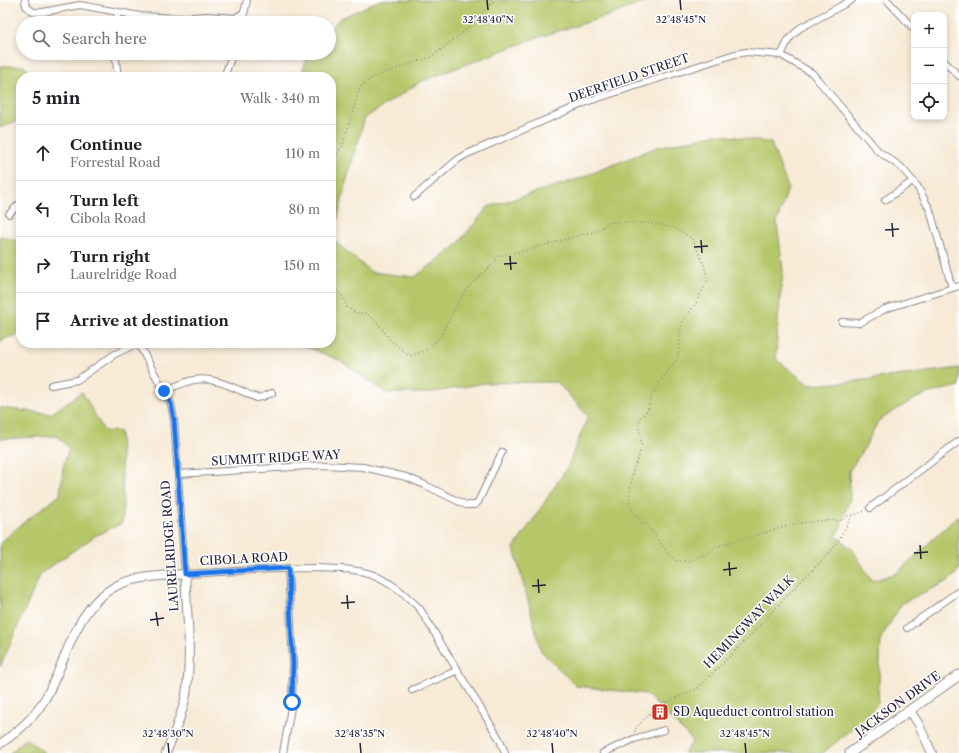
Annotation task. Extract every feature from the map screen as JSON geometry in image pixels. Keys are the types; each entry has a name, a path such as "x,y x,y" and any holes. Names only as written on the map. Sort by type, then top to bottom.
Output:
{"main road":[{"name":"JACKSON DRIVE","path":"850,753 959,675"}],"street":[{"path":"25,0 26,6 33,12 43,12 80,4 118,13 140,16"},
{"path":"244,16 247,0"},
{"path":"842,322 859,323 885,309 956,287 930,210 917,186 900,167 878,151 812,73 781,55 789,39 800,28 852,0"},
{"path":"887,0 911,26"},
{"path":"239,16 244,13 245,10"},
{"name":"DEERFIELD STREET","path":"414,197 457,160 467,154 589,101 735,54 747,52 781,55"},
{"path":"115,60 117,72"},
{"path":"226,72 230,60"},
{"path":"947,64 959,76"},
{"path":"885,200 913,181"},
{"path":"9,214 16,207"},
{"path":"51,386 77,380 115,354 128,348"},
{"name":"LAURELRIDGE ROAD","path":"141,348 171,404 174,420 185,574 189,665 186,696 177,728 166,753"},
{"path":"164,391 194,380 205,379 220,382 257,398 272,393"},
{"path":"870,508 959,441"},
{"name":"SUMMIT RIDGE WAY","path":"178,474 324,465 364,467 406,477 466,505 475,504 478,502 502,452"},
{"path":"283,753 292,702 292,635 288,568"},
{"name":"CIBOLA ROAD","path":"0,744 15,734 43,703 88,610 100,597 117,585 142,578 185,574 288,568 350,569 371,574 388,582 404,592 420,609 500,740 505,753"},
{"path":"907,628 959,591"},
{"path":"412,690 458,670"},
{"path":"910,711 918,723 932,753"},
{"path":"603,753 637,738 664,730"}],"path":[{"path":"336,155 342,146 360,87 373,77 431,57 464,32 495,0"},
{"path":"336,289 343,297 347,307 355,313 365,313 377,322 389,339 410,356 428,349 440,337 459,301 470,285 489,268 499,256 600,230 609,222 649,223 674,228 692,239 705,267 707,281 695,305 685,317 680,328 677,359 660,382 650,399 648,410 640,417 639,430 641,436 641,447 638,459 633,469 629,505 668,553 677,561 690,561 706,554 717,546 794,524 842,520 849,515 870,508"},
{"name":"HEMINGWAY WALK","path":"637,738 634,730 652,711 663,703 698,688 744,642 797,585 827,556 838,541 850,518 855,514"}],"shaded area":[{"path":"662,705 665,716 654,719 652,713 654,709"}],"green space":[{"path":"380,0 650,0 608,16 539,37 420,82 365,118 346,182 336,227 336,72 302,72 307,60 336,60 336,23 339,19"},
{"path":"0,66 24,66 29,72 16,72 16,121 0,128"},
{"path":"718,134 771,143 788,188 777,222 783,271 776,359 809,385 849,382 959,368 959,386 926,394 909,402 878,421 865,447 849,471 850,498 841,526 836,536 852,549 872,581 897,573 959,515 959,570 950,580 902,603 881,638 878,704 860,722 823,753 684,753 693,741 646,694 576,686 541,651 514,548 568,466 588,416 557,382 484,383 429,393 387,393 339,360 309,348 336,348 336,243 371,272 415,277 455,247 488,207 578,179 657,147"},
{"path":"0,236 16,241 16,335 3,339 0,344"},
{"path":"82,392 104,431 120,432 123,505 122,523 95,536 41,573 0,667 0,543 23,523 60,495 63,468 69,448 57,436 0,439 0,406 2,408 51,414"},
{"path":"26,739 45,753 10,753"}],"place":[{"name":"SD Aqueduct control station","path":"660,712"}],"route":[{"path":"164,391 171,404 174,420 185,574 288,568 292,620 292,702"}]}
